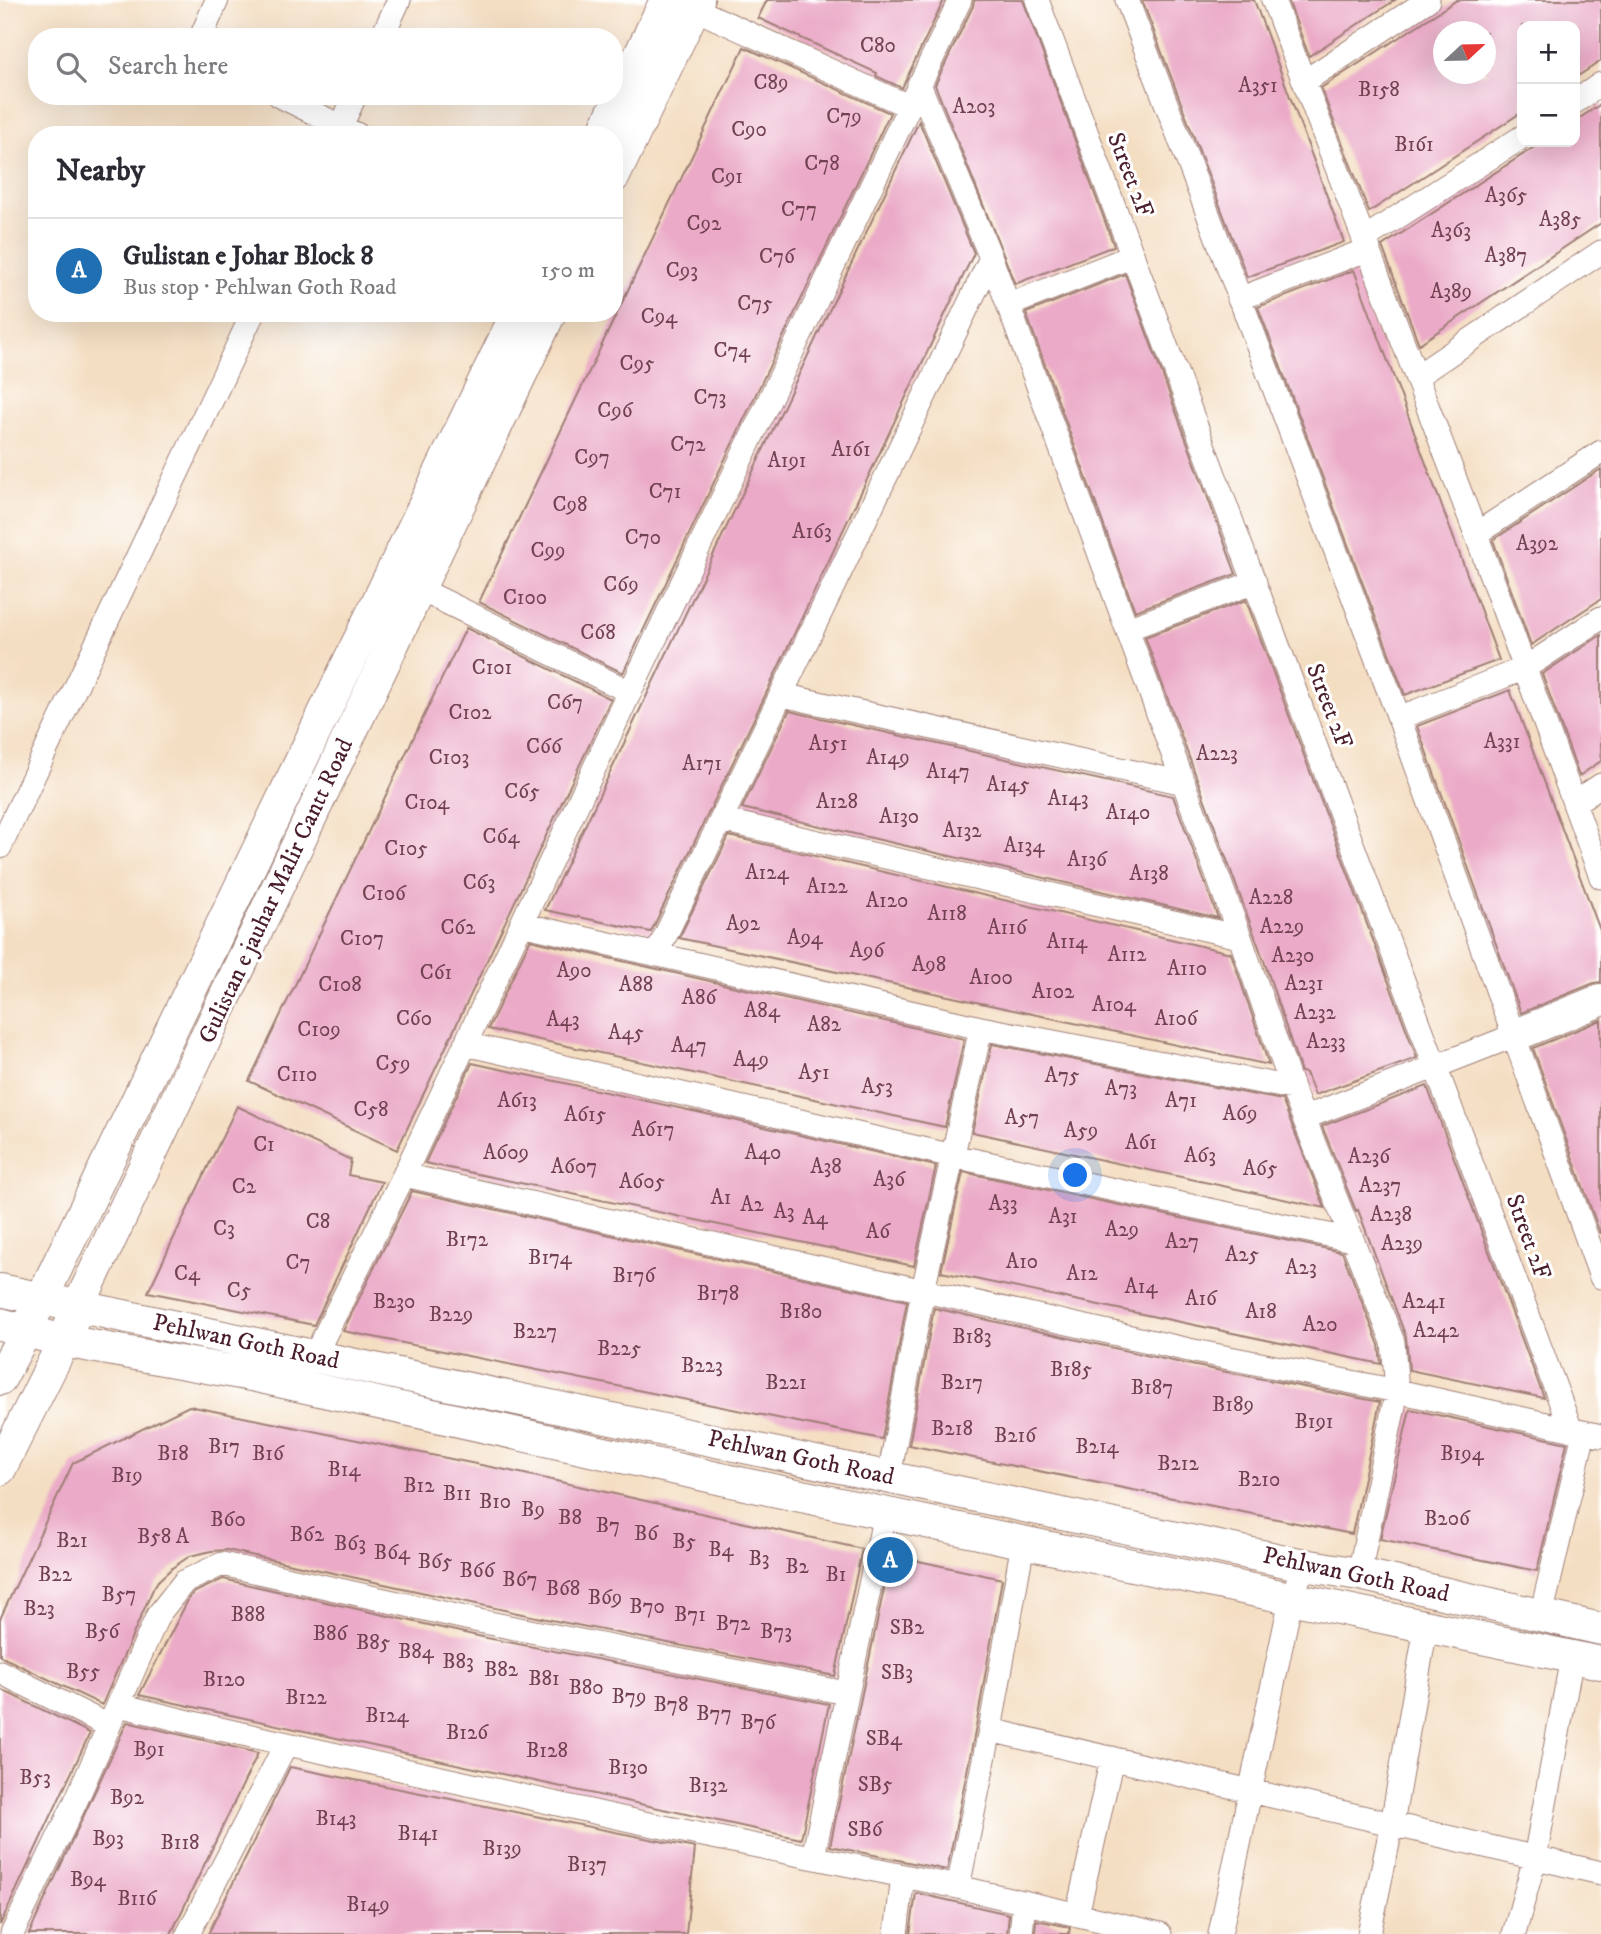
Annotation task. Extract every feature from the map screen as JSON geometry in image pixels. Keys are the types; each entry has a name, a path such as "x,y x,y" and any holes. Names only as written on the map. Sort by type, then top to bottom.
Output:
{"main road":[{"path":"623,101 683,2"},
{"path":"623,153 683,2"},
{"path":"607,126 620,105"},
{"name":"Gulistan e jauhar Malir Cantt Road","path":"0,1379 13,1328 41,1299 513,322"},
{"name":"Gulistan e jauhar Malir Cantt Road","path":"0,1469 64,1341 546,322"},
{"path":"1513,1036 1601,1000"},
{"name":"Pehlwan Goth Road","path":"0,1290 1304,1565 1359,1574 1601,1629"},
{"name":"Pehlwan Goth Road","path":"13,1328 64,1341 265,1378 885,1514 1586,1660"}],"street":[{"path":"205,28 217,0"},
{"path":"386,28 399,0"},
{"path":"314,1357 404,1175 630,692 960,0"},
{"name":"Street 2F","path":"1037,0 1437,1067 1585,1433"},
{"path":"1127,0 1399,718 1601,1277"},
{"path":"1273,0 1417,376 1601,877"},
{"path":"1304,81 1428,0"},
{"path":"683,2 908,106"},
{"path":"919,84 1009,305 1304,1118 1393,1342 1397,1391 1359,1574"},
{"path":"1580,99 1601,84"},
{"path":"297,105 335,126"},
{"path":"348,126 353,105"},
{"path":"1239,299 1367,244 1517,139"},
{"path":"1417,376 1601,252"},
{"path":"1009,305 1133,256"},
{"path":"656,955 991,258"},
{"path":"0,847 249,322"},
{"path":"1476,534 1601,452"},
{"path":"1127,629 1255,582"},
{"path":"419,589 630,692"},
{"path":"1399,718 1525,667 1601,618"},
{"path":"782,695 1184,783"},
{"path":"1574,803 1601,785"},
{"path":"722,820 1240,937"},
{"path":"521,924 981,1028 1293,1087"},
{"path":"889,1476 923,1290 981,1028"},
{"path":"1304,1118 1513,1036"},
{"path":"465,1044 953,1156 1352,1240"},
{"path":"404,1175 1189,1350 1397,1391 1585,1433 1541,1616"},
{"path":"813,1857 885,1514"},
{"path":"958,1887 990,1730 1023,1543"},
{"path":"12,1934 158,1615 184,1582 222,1564 479,1621 846,1693"},
{"path":"1220,1934 1291,1599 1304,1565"},
{"path":"1369,1934 1392,1824 1426,1627"},
{"path":"1514,1934 1586,1660"},
{"path":"0,1672 114,1715 286,1744 639,1822 903,1875 1155,1933"},
{"path":"990,1730 1601,1873"},
{"path":"188,1934 286,1744"},
{"path":"1077,1915 1112,1758"},
{"path":"896,1934 903,1875"},
{"path":"1021,1934 1024,1902"}],"building":[{"path":"767,0 944,0 902,88 876,76 877,73 758,18"},
{"path":"974,0 1023,0 1114,246 1015,284 935,85"},
{"path":"1142,0 1254,0 1344,242 1247,277"},
{"path":"1288,0 1395,0 1309,56"},
{"path":"1457,0 1601,0 1601,61 1580,75 1580,21 1517,21 1517,115 1369,212 1321,88"},
{"path":"744,47 890,113 623,673 479,602 613,322 623,322 623,300"},
{"path":"1601,104 1601,223 1419,344 1382,246 1534,147 1580,147 1580,118"},
{"path":"919,121 974,253 763,700 651,932 545,910"},
{"path":"1354,270 1499,660 1405,695 1258,307"},
{"path":"1125,274 1236,574 1135,611 1026,313"},
{"path":"1601,469 1601,599 1531,645 1493,540"},
{"path":"1246,600 1417,1058 1315,1095 1306,1073 1301,1072 1264,961 1145,637"},
{"path":"466,628 611,699 397,1150 249,1081"},
{"path":"1601,635 1601,761 1579,776 1542,674"},
{"path":"1510,690 1601,933 1601,982 1521,1013 1417,726"},
{"path":"789,711 1173,796 1218,918 742,808"},
{"path":"729,836 1231,953 1269,1065 679,938"},
{"path":"530,940 964,1039 945,1127 488,1029"},
{"path":"1601,1020 1601,1233 1600,1233 1533,1048"},
{"path":"992,1044 1282,1100 1325,1208 972,1132"},
{"path":"472,1063 936,1166 914,1266 425,1163"},
{"path":"1427,1086 1544,1398 1409,1370 1406,1337 1358,1210 1356,1211 1322,1126"},
{"path":"237,1106 351,1160 348,1175 382,1182 314,1325 148,1292"},
{"path":"963,1172 1342,1252 1379,1345 1381,1364 941,1272"},
{"path":"412,1191 907,1301 882,1439 343,1331"},
{"path":"934,1308 1186,1364 1380,1402 1352,1534 909,1445"},
{"path":"189,1406 520,1473 862,1549 835,1676 536,1617 227,1550 190,1556 158,1581 102,1705 0,1656 0,1619 73,1463"},
{"path":"1410,1409 1567,1443 1537,1571 1380,1539"},
{"path":"891,1555 1002,1579 947,1870 830,1846"},
{"path":"223,1579 487,1638 829,1704 801,1839 139,1695 189,1598 193,1593"},
{"path":"0,1689 90,1733 0,1925"},
{"path":"127,1722 258,1753 171,1934 29,1934"},
{"path":"290,1767 695,1848 686,1934 208,1934"},
{"path":"916,1893 1009,1914 1007,1934 910,1934"},
{"path":"1036,1920 1070,1927 1069,1934 1035,1934"}],"place":[{"name":"Gulistan e Johar Block 8","path":"890,1560"}]}
